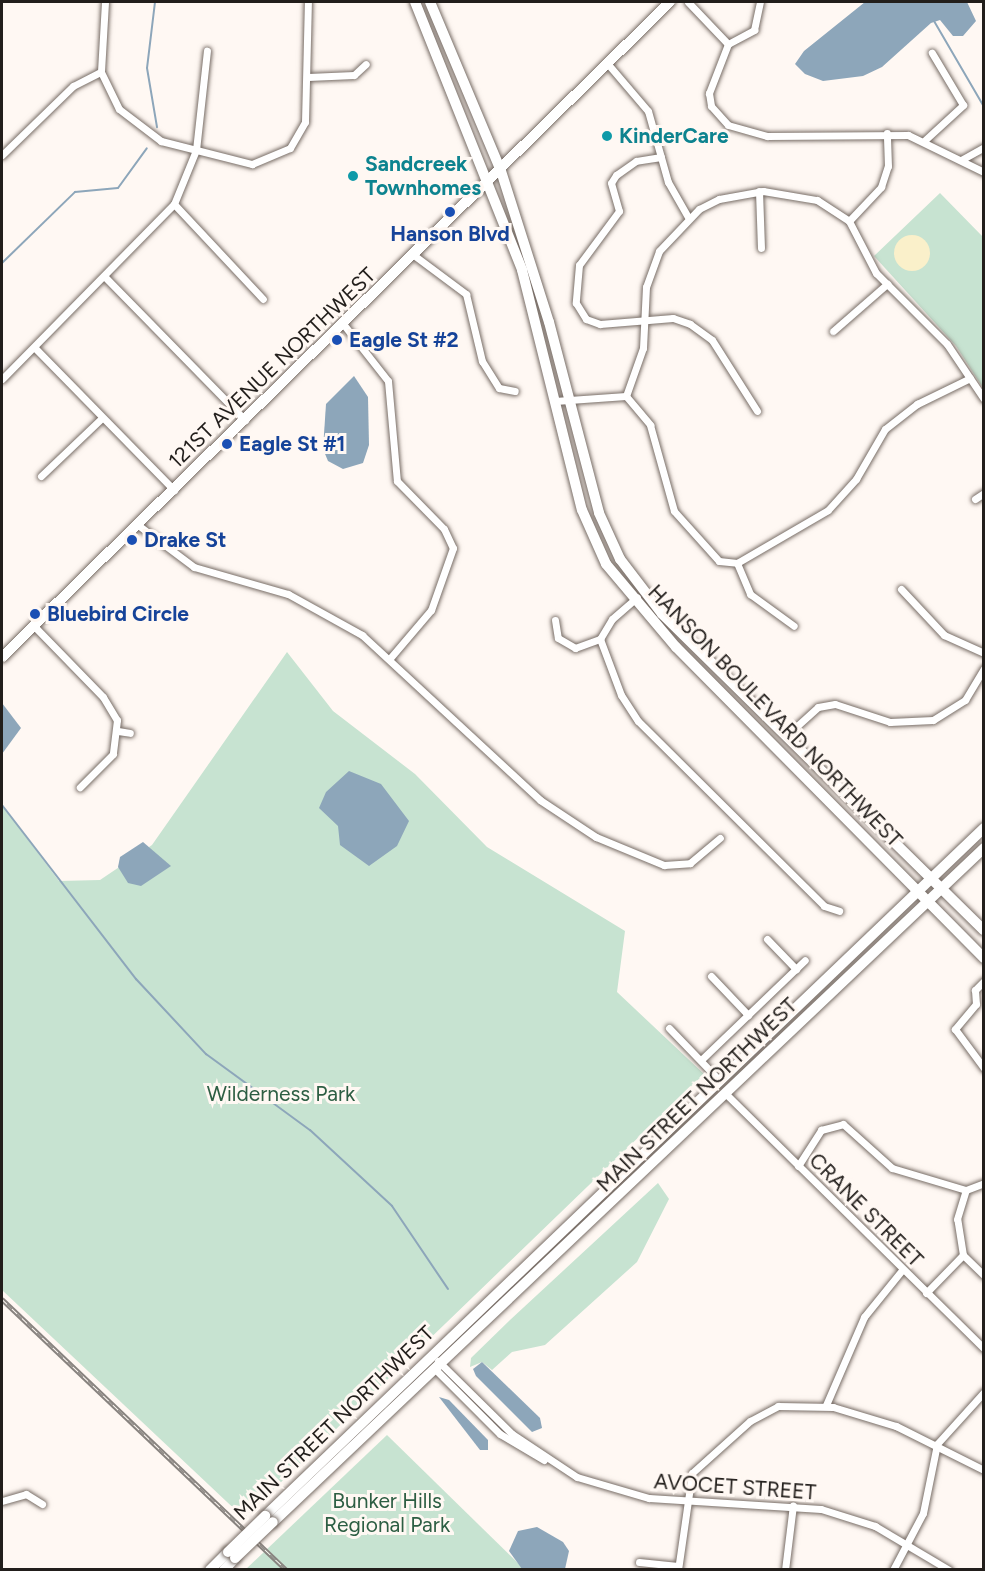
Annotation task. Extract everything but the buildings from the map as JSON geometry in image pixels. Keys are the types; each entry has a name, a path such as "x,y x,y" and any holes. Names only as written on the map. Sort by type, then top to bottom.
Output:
{"main road":[{"name":"HANSON BOULEVARD NORTHWEST","path":"415,2 490,183 522,270 589,530 633,599 984,958"},
{"name":"HANSON BOULEVARD NORTHWEST","path":"430,2 501,171 599,513 644,592 786,736 984,930"},
{"name":"121ST AVENUE NORTHWEST","path":"2,657 490,183 670,2"},
{"name":"MAIN STREET NORTHWEST","path":"438,1364 486,1306 984,828"},
{"name":"MAIN STREET NORTHWEST","path":"210,1569 232,1555 438,1364 984,848"},
{"name":"MAIN STREET NORTHWEST","path":"224,1569 232,1555"}],"street":[{"path":"105,2 101,72 106,90 135,126 161,141 252,164 290,148 305,122 309,77 308,2"},
{"path":"688,2 728,44"},
{"path":"760,2 754,30 728,44 709,93 711,106 728,125 767,136 887,133 925,140 984,172"},
{"path":"2,379 106,278 174,204 196,150 207,51"},
{"path":"925,140 963,105 932,53"},
{"path":"607,63 648,111 668,182 688,217"},
{"path":"309,77 354,75 366,64"},
{"path":"2,155 73,86 101,72"},
{"path":"849,221 881,187 888,166 887,133"},
{"path":"961,160 984,147"},
{"path":"662,157 636,161 616,176 611,183 616,221 587,253 574,285 579,311 592,322 673,318 712,340 757,411"},
{"path":"759,191 761,248"},
{"path":"626,396 640,361 653,265 688,217 719,199 759,191 817,200 849,221 887,284 947,344 984,399"},
{"path":"174,204 263,299"},
{"path":"415,256 466,294 482,361 499,388 514,391"},
{"path":"106,278 245,420"},
{"path":"833,331 887,284"},
{"path":"344,325 388,381 397,481 444,529 453,548 431,610 392,657"},
{"path":"35,348 174,490"},
{"path":"626,396 650,424 674,511 719,561 737,563 828,510 856,479 885,429 917,404 970,378"},
{"path":"555,400 626,396"},
{"path":"41,476 102,418"},
{"path":"975,500 984,493"},
{"path":"138,525 183,561 288,594 392,657 540,800 596,837 663,865 690,863 720,838"},
{"path":"737,563 750,594 794,626"},
{"path":"901,589 944,635 984,653"},
{"path":"555,620 558,638 568,647 600,639 633,599 644,592"},
{"path":"34,626 109,704 118,731 107,764 80,788"},
{"path":"600,639 621,695 638,722 824,906 839,912"},
{"path":"786,736 818,707 835,704 890,722 933,720 965,700 984,668"},
{"path":"118,731 130,733"},
{"path":"767,939 795,969"},
{"path":"701,1060 806,960"},
{"path":"711,976 748,1015"},
{"path":"984,981 975,990 976,1004 955,1029 984,1068"},
{"path":"669,1028 719,1080"},
{"name":"CRANE STREET","path":"726,1094 902,1270 984,1348"},
{"path":"798,1166 821,1130 843,1124 892,1168 966,1190 984,1183"},
{"path":"966,1190 957,1219 963,1255 984,1275"},
{"path":"926,1293 963,1255"},
{"path":"826,1405 864,1317 902,1270"},
{"name":"AVOCET STREET","path":"438,1364 500,1434 546,1461 611,1489 684,1502 793,1505 849,1517 907,1542 949,1569"},
{"path":"893,1569 923,1513 937,1444 984,1392"},
{"path":"639,1562 678,1568 684,1502 697,1467 766,1411 790,1403 826,1405 937,1444 984,1470"},
{"path":"2,1501 26,1494 42,1504"},
{"path":"785,1569 793,1505"}],"green space":[{"path":"940,193 983,237 983,388 956,346 874,256"},
{"name":"Wilderness Park","path":"287,652 333,711 415,774 487,847 625,931 617,992 704,1074 244,1518 2,1290 2,805 59,881 100,880 152,845"},
{"path":"658,1183 669,1199 637,1262 545,1345 512,1352 492,1370 482,1362 470,1367 471,1358"},
{"name":"Bunker Hills Regional Park","path":"387,1435 524,1569 245,1570"}],"sand":[{"path":"912,235 925,240 930,253 925,266 912,271 899,266 894,253 899,240"}],"water":[{"path":"865,2 967,2 976,21 963,36 953,36 940,20 931,23 882,67 863,76 823,81 805,74 795,64 804,51"},
{"path":"354,376 368,397 369,445 363,463 343,469 328,461 323,449 326,404"},
{"path":"2,703 21,728 2,754"},
{"path":"349,771 381,784 409,821 397,846 369,866 340,845 338,826 319,808 326,792"},
{"path":"143,842 171,866 141,886 128,883 118,867 120,857"},
{"path":"482,1362 540,1418 542,1428 532,1432 476,1376 473,1369"},
{"path":"439,1397 449,1400 488,1440 488,1450 480,1450"},
{"path":"537,1527 563,1542 569,1551 565,1569 522,1569 509,1551 518,1531"}],"waterway":[{"path":"155,2 147,68 157,127"},
{"path":"934,21 984,107"},
{"path":"2,263 75,192 118,188 147,148"},
{"path":"2,805 136,979 206,1054 310,1130 392,1206 448,1289"}],"railway":[{"path":"2,1299 287,1570"}],"place":[{"name":"KinderCare","path":"607,136"},
{"name":"Sandcreek Townhomes","path":"353,176"},
{"name":"Hanson Blvd","path":"450,212"},
{"name":"Eagle St #2","path":"337,340"},
{"name":"Eagle St #1","path":"227,444"},
{"name":"Drake St","path":"132,540"},
{"name":"Bluebird Circle","path":"35,614"}]}
